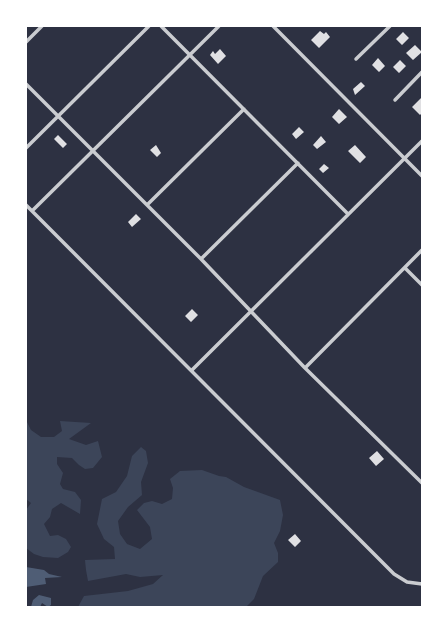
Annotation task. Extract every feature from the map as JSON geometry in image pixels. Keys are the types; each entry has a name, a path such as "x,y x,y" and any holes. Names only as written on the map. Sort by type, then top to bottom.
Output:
{"street":[{"path":"26,42 42,26"},
{"path":"26,148 149,26"},
{"path":"161,26 348,214"},
{"path":"32,211 219,26"},
{"path":"273,26 422,176"},
{"path":"356,59 390,26"},
{"path":"395,100 422,72"},
{"path":"26,84 252,311 305,368 422,483"},
{"path":"146,205 244,109"},
{"path":"192,370 422,141"},
{"path":"200,259 298,163"},
{"path":"26,205 394,574 407,582 422,584"},
{"path":"305,368 422,250"},
{"path":"404,268 422,285"}],"shaded area":[{"path":"26,420 31,430 41,437 54,437 62,431 60,421 91,423 69,439 86,445 98,441 102,457 93,468 85,469 72,458 57,457 57,464 63,473 60,484 63,489 75,492 81,500 80,514 61,503 52,509 50,517 44,524 50,536 58,535 66,539 71,547 68,552 58,558 43,557 34,554 26,548 26,510 31,503 26,499"},
{"path":"141,447 146,451 148,463 141,482 142,495 128,507 118,521 120,534 127,544 140,549 152,539 150,527 137,510 144,503 152,501 162,504 172,499 173,488 170,479 180,471 202,470 226,477 244,487 280,500 283,515 280,531 274,543 278,553 278,562 263,576 254,599 246,607 78,607 84,596 128,591 153,584 163,575 140,577 126,574 88,581 86,570 85,560 115,559 114,547 104,539 97,524 102,499 116,492 127,476 132,456"},
{"path":"26,567 44,570 49,574 62,577 45,578 46,584 26,587"},
{"path":"39,595 51,598 51,605 48,607 42,603 40,607 31,607 33,600"}],"building":[{"path":"320,31 324,34 326,32 330,37 319,48 311,40"},
{"path":"403,32 409,38 402,45 396,39"},
{"path":"415,45 422,52 413,60 406,53"},
{"path":"220,49 226,56 218,64 210,55 213,51 215,54"},
{"path":"378,58 385,66 379,72 372,65"},
{"path":"400,60 406,66 399,73 393,67"},
{"path":"361,82 365,86 355,95 353,89"},
{"path":"422,97 422,113 420,115 412,107"},
{"path":"339,109 347,117 339,124 332,117"},
{"path":"299,127 304,132 296,139 292,134"},
{"path":"58,135 67,144 63,148 54,139"},
{"path":"321,136 326,142 317,149 313,145"},
{"path":"156,145 161,153 157,157 150,150"},
{"path":"355,145 366,157 360,163 348,151"},
{"path":"324,164 329,168 323,173 319,169"},
{"path":"136,214 141,219 132,227 128,222"},
{"path":"192,309 198,315 191,322 185,316"},
{"path":"377,451 384,459 376,466 369,458"},
{"path":"295,534 301,541 295,547 288,540"}]}
